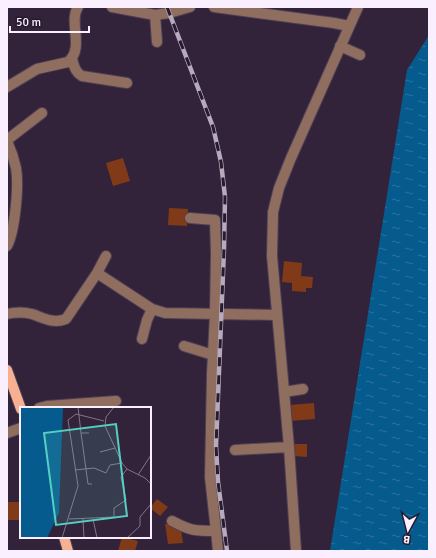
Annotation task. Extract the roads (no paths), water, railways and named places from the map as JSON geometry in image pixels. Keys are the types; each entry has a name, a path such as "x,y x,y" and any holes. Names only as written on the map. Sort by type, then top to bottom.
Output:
{"main road":[{"path":"7,370 20,407"},
{"path":"64,538 68,551"}],"street":[{"path":"112,7 131,9 155,15 190,7"},
{"path":"214,7 266,10 349,26"},
{"path":"296,551 289,448 272,256 273,212 279,188 290,158 358,7"},
{"path":"7,87 37,69 68,62 72,59 74,56 76,43 75,8"},
{"path":"155,15 157,42"},
{"path":"340,46 360,55"},
{"path":"72,59 75,69 78,74 82,76 127,83"},
{"path":"7,246 11,239 17,192 16,170 7,141 42,113"},
{"path":"190,218 215,220 215,314 212,355 210,477 218,551"},
{"path":"7,314 20,312 31,313 51,321 59,321 66,318 97,273 106,256"},
{"path":"97,273 152,309 165,313 277,315"},
{"path":"142,339 147,320 152,309"},
{"path":"184,346 212,355"},
{"path":"284,392 303,389"},
{"path":"44,407 116,401"},
{"path":"7,433 20,428"},
{"path":"235,450 289,448"},
{"path":"172,522 187,529 196,531 216,531"}],"water":[{"path":"429,35 429,551 330,551 407,70"}],"railway":[{"path":"167,7 213,127 221,162 225,197 216,446 218,482 227,551"}]}
